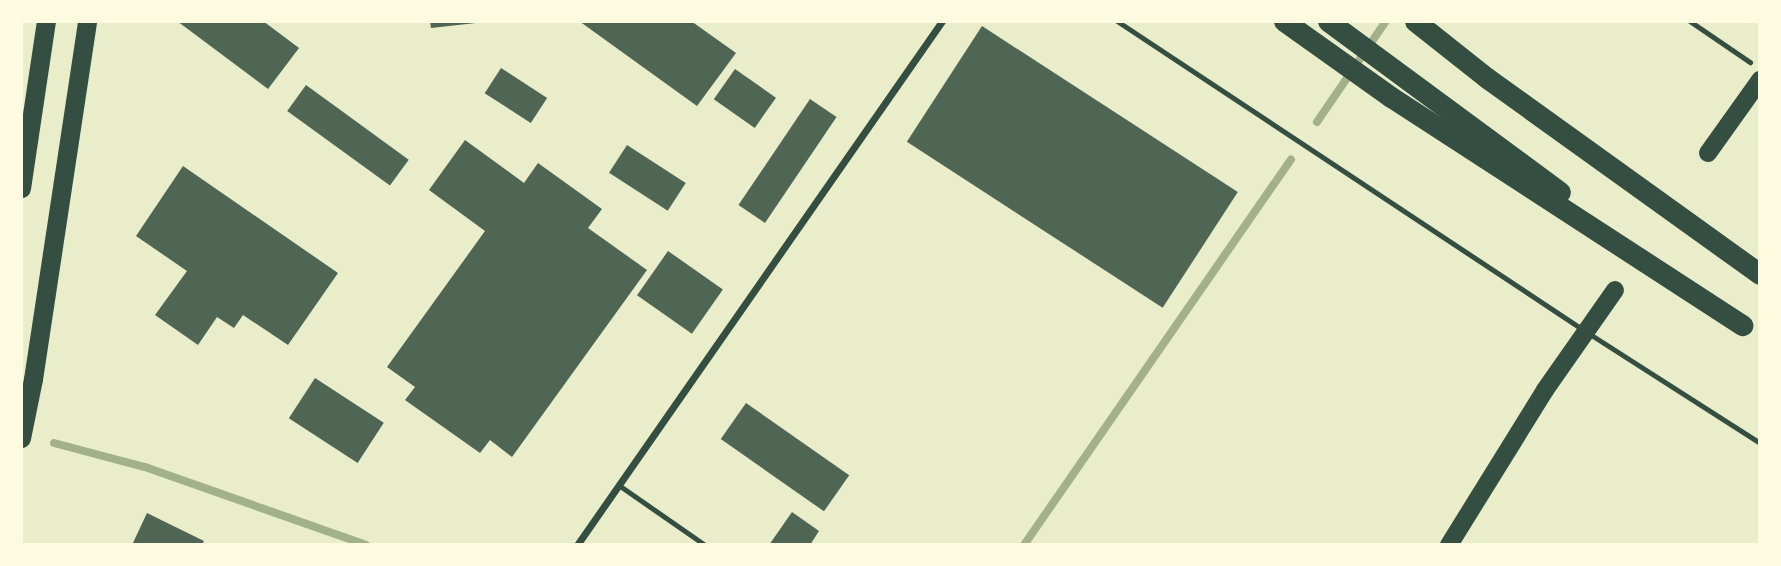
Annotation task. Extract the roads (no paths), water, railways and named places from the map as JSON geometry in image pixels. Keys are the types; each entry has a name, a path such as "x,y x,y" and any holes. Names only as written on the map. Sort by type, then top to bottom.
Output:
{"highway":[{"path":"21,188 46,21"},
{"path":"21,438 33,379 87,21"},
{"path":"1284,21 1391,97 1751,331"},
{"path":"1328,21 1751,331"},
{"path":"1415,21 1487,78 1760,274"}],"main road":[{"path":"1708,153 1760,80"},
{"path":"1450,545 1545,390 1615,290"}],"street":[{"path":"577,545 942,21"}],"lane":[{"path":"1117,21 1585,331 1760,443"},
{"path":"620,485 705,545"}],"waterway":[{"path":"1317,122 1386,21"},
{"path":"1024,545 1291,159"},
{"path":"54,443 145,467 366,545"}]}
